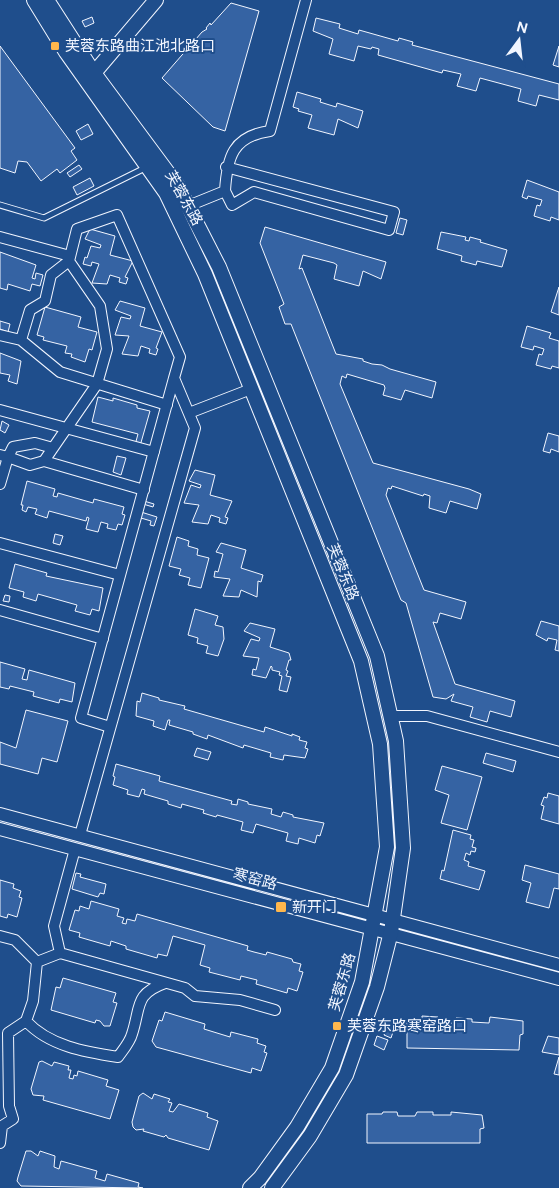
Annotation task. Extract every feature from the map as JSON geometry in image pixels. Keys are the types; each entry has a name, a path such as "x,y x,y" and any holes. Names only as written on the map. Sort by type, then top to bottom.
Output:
{"main road":[{"name":"芙蓉东路","path":"34,0 66,52 166,193 205,274 362,661 380,744 387,847 362,982 332,1068 297,1127 260,1178 250,1188"},
{"name":"芙蓉东路","path":"47,0 94,73 177,185 220,267 377,656 396,741 403,848 391,932 377,987 346,1075 310,1136 272,1188"},
{"path":"94,73 156,0"}],"street":[{"path":"226,167 394,212 389,230 254,192 232,204 225,191 226,167 235,149 252,133 270,131 306,0"},
{"path":"188,206 225,191"},
{"path":"21,340 30,310 45,301 51,275 69,258 77,229 117,215 180,357 81,718 110,727"},
{"path":"0,236 69,258 100,306 106,349 97,384 44,461"},
{"path":"0,335 21,340 60,372 167,405"},
{"path":"80,835 194,428 174,378"},
{"path":"189,413 252,389"},
{"path":"0,410 154,452"},
{"path":"0,484 4,456 12,446 34,443 53,448"},
{"path":"4,456 30,465 44,461 144,490"},
{"path":"0,543 120,576"},
{"path":"0,610 103,638"},
{"path":"390,716 427,716 559,752"},
{"name":"寒窑路","path":"0,814 559,964"},
{"name":"寒窑路","path":"0,829 391,932 559,979"},
{"path":"60,953 54,926 75,849"},
{"path":"0,936 15,940 37,962"},
{"path":"37,962 60,953 185,988 195,996 240,1000 275,1010"},
{"path":"0,1143 1,1125 13,1119 5,1108 4,1033 26,1021 33,1000 37,962"},
{"path":"26,1021 37,1033 80,1051 118,1058 132,1036 142,999 148,989 165,983"}],"lane":[{"path":"0,205 44,218 147,166"}],"building":[{"path":"231,3 259,11 225,131 213,127 162,78 202,32 207,29 210,23 211,25"},
{"path":"92,17 94,23 85,27 82,21"},
{"path":"316,18 340,24 339,28 358,34 359,30 398,41 399,38 413,42 412,45 559,84 559,100 539,95 536,106 518,101 521,89 480,78 476,91 457,86 461,74 443,70 442,73 378,55 379,49 372,47 371,49 358,46 354,61 329,54 333,39 313,31"},
{"path":"0,46 75,148 71,151 77,160 60,173 57,169 41,181 27,162 18,161 15,173 0,168"},
{"path":"559,46 559,67 553,65"},
{"path":"297,92 321,99 320,102 336,107 337,103 363,111 358,128 338,119 334,135 308,128 312,115 298,111 299,109 293,107"},
{"path":"88,124 93,134 81,140 76,131"},
{"path":"79,165 82,169 70,177 67,173"},
{"path":"90,178 94,186 77,195 73,187"},
{"path":"527,180 559,192 559,220 551,217 550,221 534,216 537,205 540,206 542,200 528,196 527,199 522,197"},
{"path":"400,218 407,220 403,235 396,233"},
{"path":"265,227 386,262 381,279 363,271 359,286 334,279 337,265 334,263 303,255 299,269 302,268 336,354 363,359 363,361 372,364 382,365 436,382 432,398 405,390 401,400 383,395 384,385 347,374 346,378 342,376 340,384 373,463 481,494 477,509 450,501 446,513 429,508 430,496 424,494 423,496 392,486 391,489 388,488 386,495 424,590 466,602 461,619 440,613 437,623 433,622 455,684 515,701 511,717 490,711 487,722 470,717 473,707 451,701 454,694 446,699 433,697 406,603 401,600 291,324 285,324 279,307 284,304 260,243"},
{"path":"90,229 115,236 110,255 133,261 125,277 128,278 126,284 119,282 120,278 110,275 107,284 92,283 99,264 92,262 91,266 83,264 91,246 100,248 101,245 85,239"},
{"path":"441,232 466,237 465,240 469,241 470,237 481,240 480,242 507,250 502,267 477,261 476,265 461,261 462,256 437,249"},
{"path":"0,252 36,265 32,278 35,279 36,273 43,275 40,286 32,284 30,291 8,284 7,290 0,288"},
{"path":"559,287 559,315 551,312"},
{"path":"120,301 145,308 140,326 162,332 156,348 158,349 156,355 149,353 150,349 141,346 138,356 122,354 129,336 115,335 121,317 130,319 131,316 115,310"},
{"path":"45,307 81,317 78,327 97,332 92,350 89,349 85,362 71,357 72,354 65,353 67,346 43,340 44,337 37,335"},
{"path":"0,321 10,324 8,332 0,329"},
{"path":"527,326 551,333 549,338 559,341 559,368 552,366 551,369 536,365 539,354 542,355 544,349 534,346 533,350 521,347"},
{"path":"0,353 21,361 17,384 8,381 10,375 0,373"},
{"path":"98,397 113,401 113,398 150,411 140,446 135,445 138,434 92,422"},
{"path":"2,421 9,425 5,433 0,430"},
{"path":"548,433 559,436 559,452 551,449 550,453 543,451"},
{"path":"117,456 126,458 121,475 113,472"},
{"path":"195,470 215,475 210,495 232,501 225,517 228,518 226,524 219,522 220,518 211,515 208,524 192,522 199,505 184,503 191,485 200,488 201,485 189,481"},
{"path":"27,481 55,489 53,496 57,497 58,493 93,503 94,499 124,507 122,514 125,515 122,525 118,524 116,530 107,528 108,524 101,522 98,532 86,529 89,518 87,517 86,521 49,511 47,518 35,514 37,509 28,507 26,512 22,510 23,505 21,505"},
{"path":"144,501 154,504 153,507 143,504"},
{"path":"141,512 157,517 154,526 150,525 151,521 141,518 140,522 138,522"},
{"path":"55,534 63,536 60,545 53,543"},
{"path":"177,537 189,541 188,546 198,549 197,555 209,558 201,588 188,585 190,578 179,575 181,569 169,566"},
{"path":"221,543 246,550 241,568 263,575 261,582 258,581 257,597 241,590 239,597 223,596 230,579 214,577 215,571 218,572 223,554 216,552"},
{"path":"15,564 47,573 46,576 103,588 99,611 92,609 90,615 75,611 77,605 38,594 36,601 23,597 24,592 9,588"},
{"path":"5,595 10,596 9,602 3,601"},
{"path":"195,609 218,616 215,625 223,627 224,639 218,656 206,653 208,646 197,643 198,638 188,635"},
{"path":"541,621 559,626 559,651 555,650 557,640 548,638 547,641 536,635"},
{"path":"250,623 275,629 270,647 289,653 291,660 289,660 286,676 291,677 287,692 279,690 282,676 279,675 280,672 272,670 271,666 266,678 252,675 253,669 256,670 259,658 243,656 251,639 259,641 260,638 244,631"},
{"path":"0,662 25,669 22,679 27,680 29,670 75,683 72,702 60,699 59,703 33,696 34,692 10,686 9,689 0,687"},
{"path":"142,693 159,698 159,700 185,706 184,709 264,732 265,727 300,737 299,740 307,742 305,748 308,749 305,758 284,755 283,760 270,757 271,753 244,745 243,748 208,735 207,739 193,734 193,732 169,725 170,720 168,720 165,730 153,726 154,721 136,716 137,701 140,702"},
{"path":"26,710 68,721 57,762 42,758 38,774 0,764 0,742 16,748"},
{"path":"197,748 211,752 208,760 194,756"},
{"path":"486,753 516,761 513,772 483,763"},
{"path":"116,764 160,776 159,781 232,801 231,804 237,805 238,799 248,802 248,804 272,809 271,814 281,817 283,812 293,815 293,817 324,823 320,836 317,835 315,843 299,838 298,844 286,841 288,833 256,824 253,833 241,830 243,822 217,815 216,817 203,813 204,810 182,804 181,808 168,804 168,801 144,794 145,790 142,789 139,797 127,794 128,790 113,785"},
{"path":"442,766 482,777 467,830 441,823 449,795 435,790"},
{"path":"548,793 559,796 559,824 541,819 544,806 541,805 544,797 547,798"},
{"path":"453,830 471,835 470,839 474,840 472,847 476,848 475,852 471,851 470,855 466,853 464,860 469,862 468,866 485,871 479,890 440,879 442,870 444,871"},
{"path":"525,865 559,874 559,889 554,888 549,908 526,902 531,883 522,880"},
{"path":"76,873 81,874 80,877 106,884 104,894 100,893 98,897 72,889"},
{"path":"0,880 14,884 13,888 21,891 19,897 22,898 17,917 8,914 7,918 0,916"},
{"path":"91,901 119,909 117,916 124,918 122,923 126,924 127,919 135,921 137,914 248,946 247,950 266,955 267,952 292,959 293,962 301,964 299,971 303,972 297,991 288,988 287,993 256,984 257,980 241,976 240,980 209,972 210,968 200,965 205,945 173,936 167,956 158,954 157,958 126,949 126,946 111,941 110,946 79,937 80,933 69,930 75,910 79,911 80,906 89,909"},
{"path":"63,978 116,993 113,1002 117,1003 110,1026 104,1026 100,1021 96,1020 95,1023 51,1010 56,987 60,988"},
{"path":"165,1012 205,1024 204,1029 230,1037 231,1032 258,1039 257,1043 266,1046 264,1052 267,1053 261,1071 252,1068 251,1073 156,1047 152,1041 159,1020 162,1021"},
{"path":"422,1016 438,1017 438,1023 455,1023 456,1018 472,1019 472,1022 489,1023 490,1017 523,1021 523,1034 520,1035 519,1050 407,1048 407,1020 422,1020"},
{"path":"387,1027 394,1029 391,1038 384,1035"},
{"path":"377,1036 388,1040 384,1050 374,1045"},
{"path":"548,1036 559,1038 559,1055 542,1052"},
{"path":"559,1057 559,1075 554,1074"},
{"path":"42,1061 52,1066 54,1062 69,1066 68,1070 71,1070 69,1078 73,1079 74,1075 77,1076 78,1071 108,1080 106,1086 119,1090 110,1119 43,1100 44,1096 33,1095 31,1089 39,1062"},
{"path":"143,1093 152,1099 154,1094 170,1099 168,1102 172,1103 169,1111 173,1112 179,1104 208,1113 207,1117 218,1121 209,1150 168,1138 166,1135 164,1137 143,1131 144,1129 136,1130 132,1122 139,1096"},
{"path":"383,1112 397,1112 398,1116 415,1116 417,1112 433,1112 433,1115 451,1115 451,1112 482,1115 484,1128 480,1129 480,1143 367,1143 367,1114 382,1114"},
{"path":"26,1151 31,1151 38,1156 40,1151 55,1156 54,1167 59,1169 61,1161 97,1171 95,1178 105,1181 107,1174 139,1183 138,1187 143,1188 21,1186 17,1181"}],"place":[{"name":"芙蓉东路曲江池北路口","path":"55,46"},
{"name":"新开门","path":"281,907"},
{"name":"芙蓉东路寒窑路口","path":"337,1026"}]}
